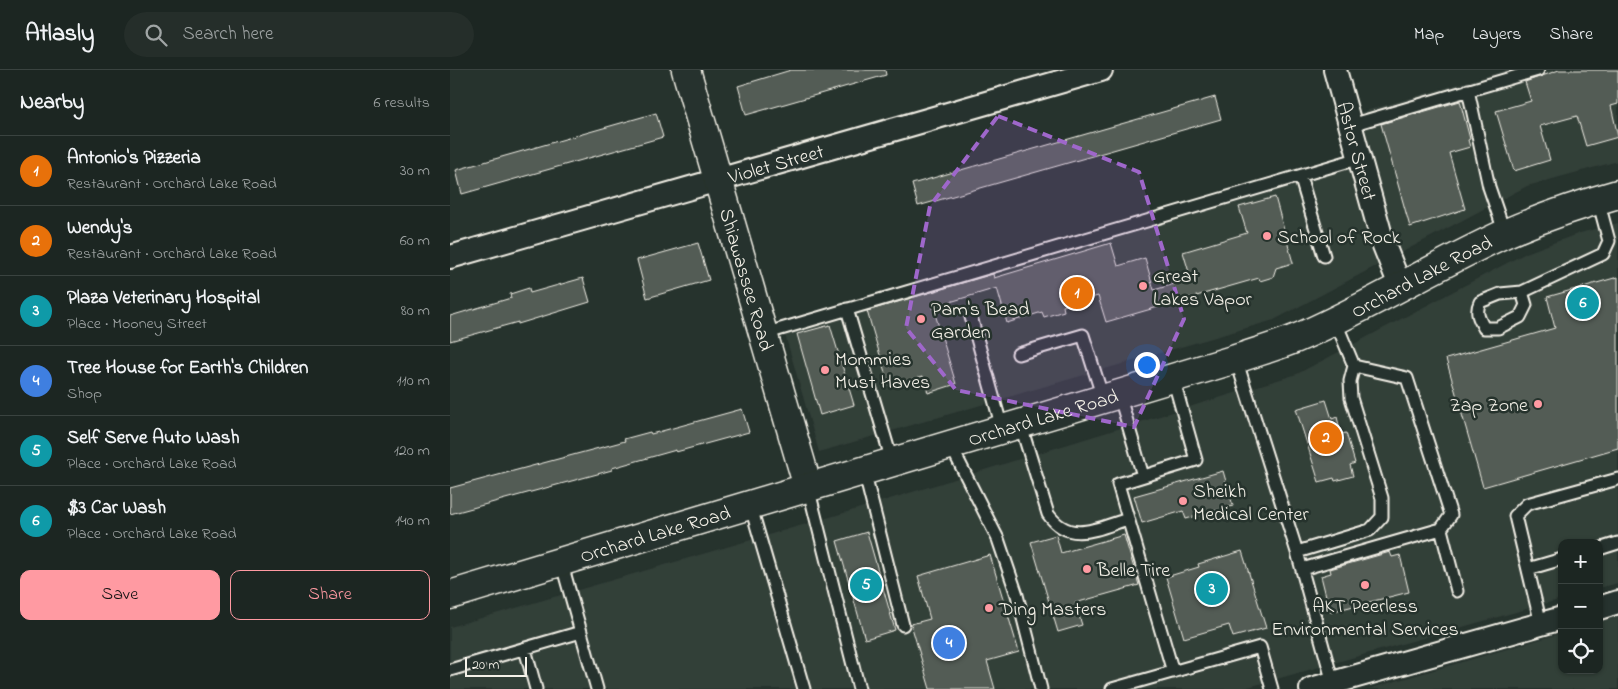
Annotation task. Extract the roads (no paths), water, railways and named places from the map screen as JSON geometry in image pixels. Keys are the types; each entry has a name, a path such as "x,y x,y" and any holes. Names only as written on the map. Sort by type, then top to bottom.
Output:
{"main road":[{"name":"Shiawassee Road","path":"686,70 808,487"},
{"name":"Orchard Lake Road","path":"450,595 1236,359 1303,336 1505,234 1538,220 1608,197"}],"street":[{"name":"Violet Street","path":"450,257 1101,70"},
{"name":"Astor Street","path":"1335,70 1383,244 1401,288"},
{"path":"1603,607 1618,602"},
{"path":"1311,689 1552,621"}],"lane":[{"path":"1351,125 1538,70"},
{"path":"1468,90 1489,187 1505,234"},
{"path":"764,334 1360,158"},
{"path":"1300,176 1324,256"},
{"path":"1522,292 1596,260 1614,242 1608,197"},
{"path":"847,309 892,461"},
{"path":"971,318 1011,426 1048,514 1054,523 1070,532 1082,533 1128,519"},
{"path":"1297,552 1370,530 1382,517 1382,498 1351,398 1350,381 1354,366 1335,320"},
{"path":"1018,354 1083,335 1111,396 1143,476"},
{"path":"1236,359 1297,552 1333,683"},
{"path":"1302,569 1441,529 1451,515 1408,378 1354,366"},
{"path":"1173,378 1196,460 1118,484 1173,672"},
{"path":"950,444 998,539 1017,595 1041,689"},
{"path":"864,470 903,625"},
{"path":"1552,621 1528,569 1515,516 1527,504 1618,479"},
{"path":"808,487 859,689"},
{"path":"750,504 804,689"},
{"path":"1441,529 1457,591"},
{"path":"1603,548 1618,543"},
{"path":"1528,569 1558,560"},
{"path":"561,561 597,689"},
{"path":"450,670 581,632"},
{"path":"1112,689 1260,647 1272,689"},
{"path":"526,649 536,689"}],"place":[{"name":"School of Rock","path":"1267,236"},
{"name":"Great Lakes Vapor","path":"1143,286"},
{"name":"Antonio's Pizzeria","path":"1077,293"},
{"name":"$3 Car Wash","path":"1583,303"},
{"name":"Pam's Bead Garden","path":"921,319"},
{"name":"Mommies Must Haves","path":"825,370"},
{"name":"Zap Zone","path":"1538,404"},
{"name":"Wendy's","path":"1326,438"},
{"name":"Sheikh Medical Center","path":"1183,501"},
{"name":"Belle Tire","path":"1087,569"},
{"name":"Self Serve Auto Wash","path":"866,585"},
{"name":"AKT Peerless Environmental Services","path":"1365,585"},
{"name":"Plaza Veterinary Hospital","path":"1212,589"},
{"name":"Ding Masters","path":"989,608"},
{"name":"Tree House for Earth's Children","path":"949,643"}]}
